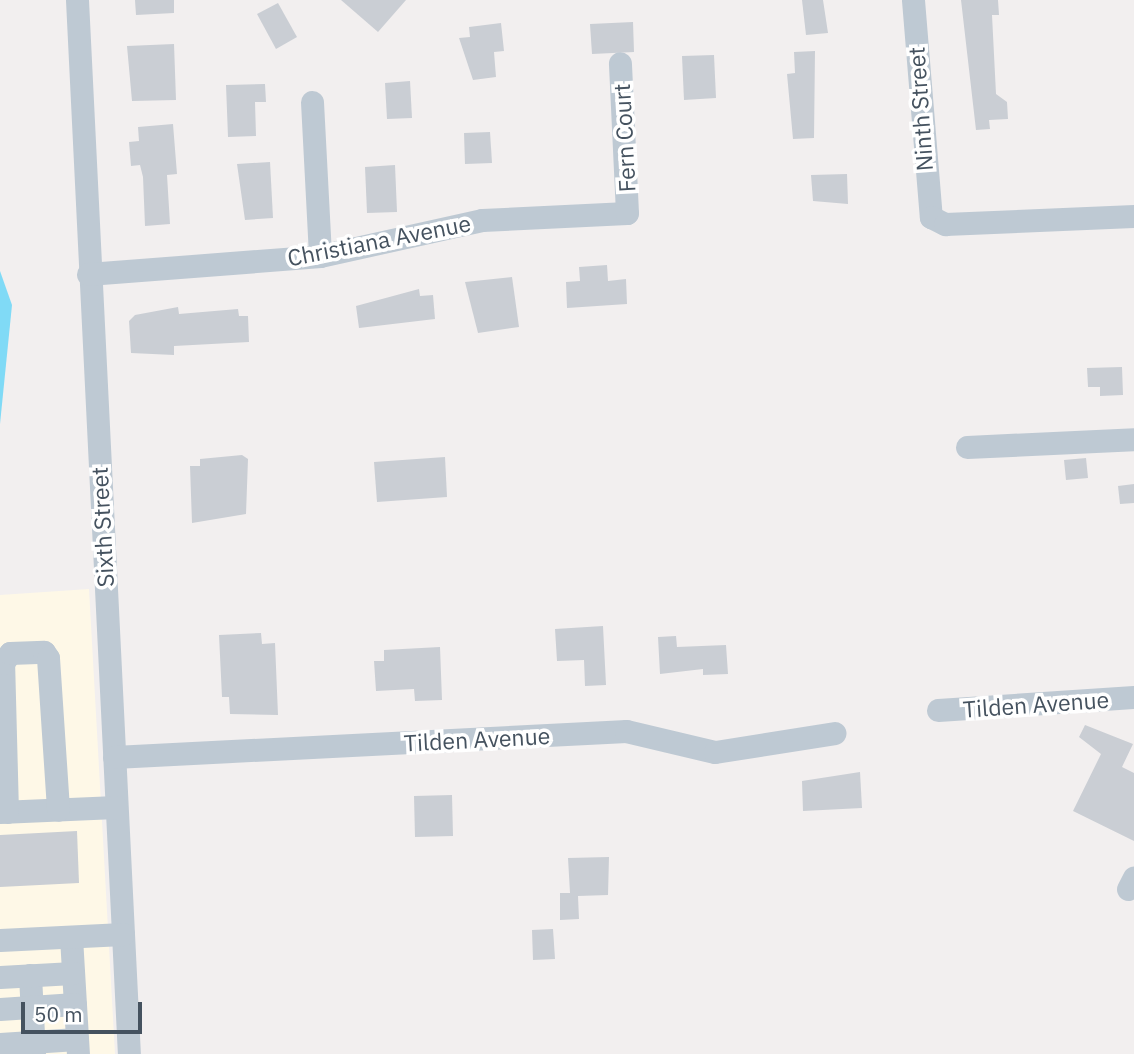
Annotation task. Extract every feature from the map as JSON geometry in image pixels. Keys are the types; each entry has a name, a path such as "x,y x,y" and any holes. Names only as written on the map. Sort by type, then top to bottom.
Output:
{"street":[{"name":"Sixth Street","path":"77,0 88,274 130,1054"},
{"name":"Ninth Street","path":"913,0 931,217 945,224 1134,216"},
{"name":"Fern Court","path":"620,63 627,213"},
{"path":"312,102 320,256"},
{"name":"Christiana Avenue","path":"88,274 320,256 482,220 627,213"},
{"path":"967,447 1134,439"},
{"path":"58,810 48,658 44,652 10,653 4,663 3,812 58,810 116,807"},
{"name":"Tilden Avenue","path":"938,710 1134,697"},
{"name":"Tilden Avenue","path":"114,757 626,731 715,752 835,733"},
{"path":"0,940 123,934"},
{"path":"0,1044 34,1048 78,1046 71,937"},
{"path":"0,976 73,973"},
{"path":"30,975 34,1048"},
{"path":"0,1009 75,1004"}],"shaded area":[{"path":"89,589 115,1054 0,1054 0,595"}],"water":[{"path":"0,271 12,305 0,424"}],"building":[{"path":"135,0 174,0 174,13 136,15"},
{"path":"341,0 406,0 378,32"},
{"path":"802,0 823,0 828,33 806,35"},
{"path":"961,0 998,0 999,15 992,15 996,94 1007,102 1008,119 989,120 990,129 976,130"},
{"path":"278,3 297,37 276,49 257,14"},
{"path":"633,22 634,52 592,54 590,24"},
{"path":"501,23 504,51 494,52 496,77 473,80 459,38 470,37 469,27"},
{"path":"174,44 176,100 132,101 127,46"},
{"path":"815,51 814,138 793,139 787,74 795,73 794,52"},
{"path":"714,55 716,98 684,100 682,56"},
{"path":"410,81 412,118 387,119 385,83"},
{"path":"265,84 266,102 255,102 256,136 228,137 226,85"},
{"path":"173,124 177,174 167,175 170,224 145,226 143,177 140,165 131,166 129,142 139,141 138,127"},
{"path":"490,132 492,163 465,164 464,133"},
{"path":"270,162 273,218 245,220 237,164"},
{"path":"395,165 397,212 367,213 365,167"},
{"path":"847,174 848,204 813,201 811,175"},
{"path":"607,265 608,281 626,279 627,304 567,308 566,282 580,281 579,267"},
{"path":"512,277 519,327 478,333 465,282"},
{"path":"419,289 420,296 433,295 435,319 359,328 356,306"},
{"path":"178,307 179,314 238,309 239,316 248,316 249,342 174,346 174,355 131,353 129,321 135,315"},
{"path":"1122,367 1123,395 1100,396 1100,387 1088,387 1087,368"},
{"path":"242,455 248,459 246,514 192,523 190,466 200,466 200,459"},
{"path":"445,457 447,497 377,502 374,462"},
{"path":"1086,458 1088,478 1066,480 1064,460"},
{"path":"1134,484 1134,503 1120,504 1118,486"},
{"path":"603,626 606,685 585,686 584,660 557,661 555,629"},
{"path":"261,633 262,644 275,643 278,715 230,714 229,697 222,697 219,635"},
{"path":"676,636 677,647 726,645 728,674 703,675 703,669 660,674 658,637"},
{"path":"440,647 442,700 415,701 414,689 376,691 374,661 384,661 384,650"},
{"path":"1085,725 1133,744 1122,767 1134,773 1134,841 1073,811 1101,754 1079,737"},
{"path":"860,772 862,808 803,811 802,781"},
{"path":"452,795 453,836 415,837 414,796"},
{"path":"77,831 79,883 0,887 0,835"},
{"path":"609,857 608,895 578,896 579,919 560,920 560,893 570,893 568,858"},
{"path":"553,929 555,959 533,960 532,930"}]}
